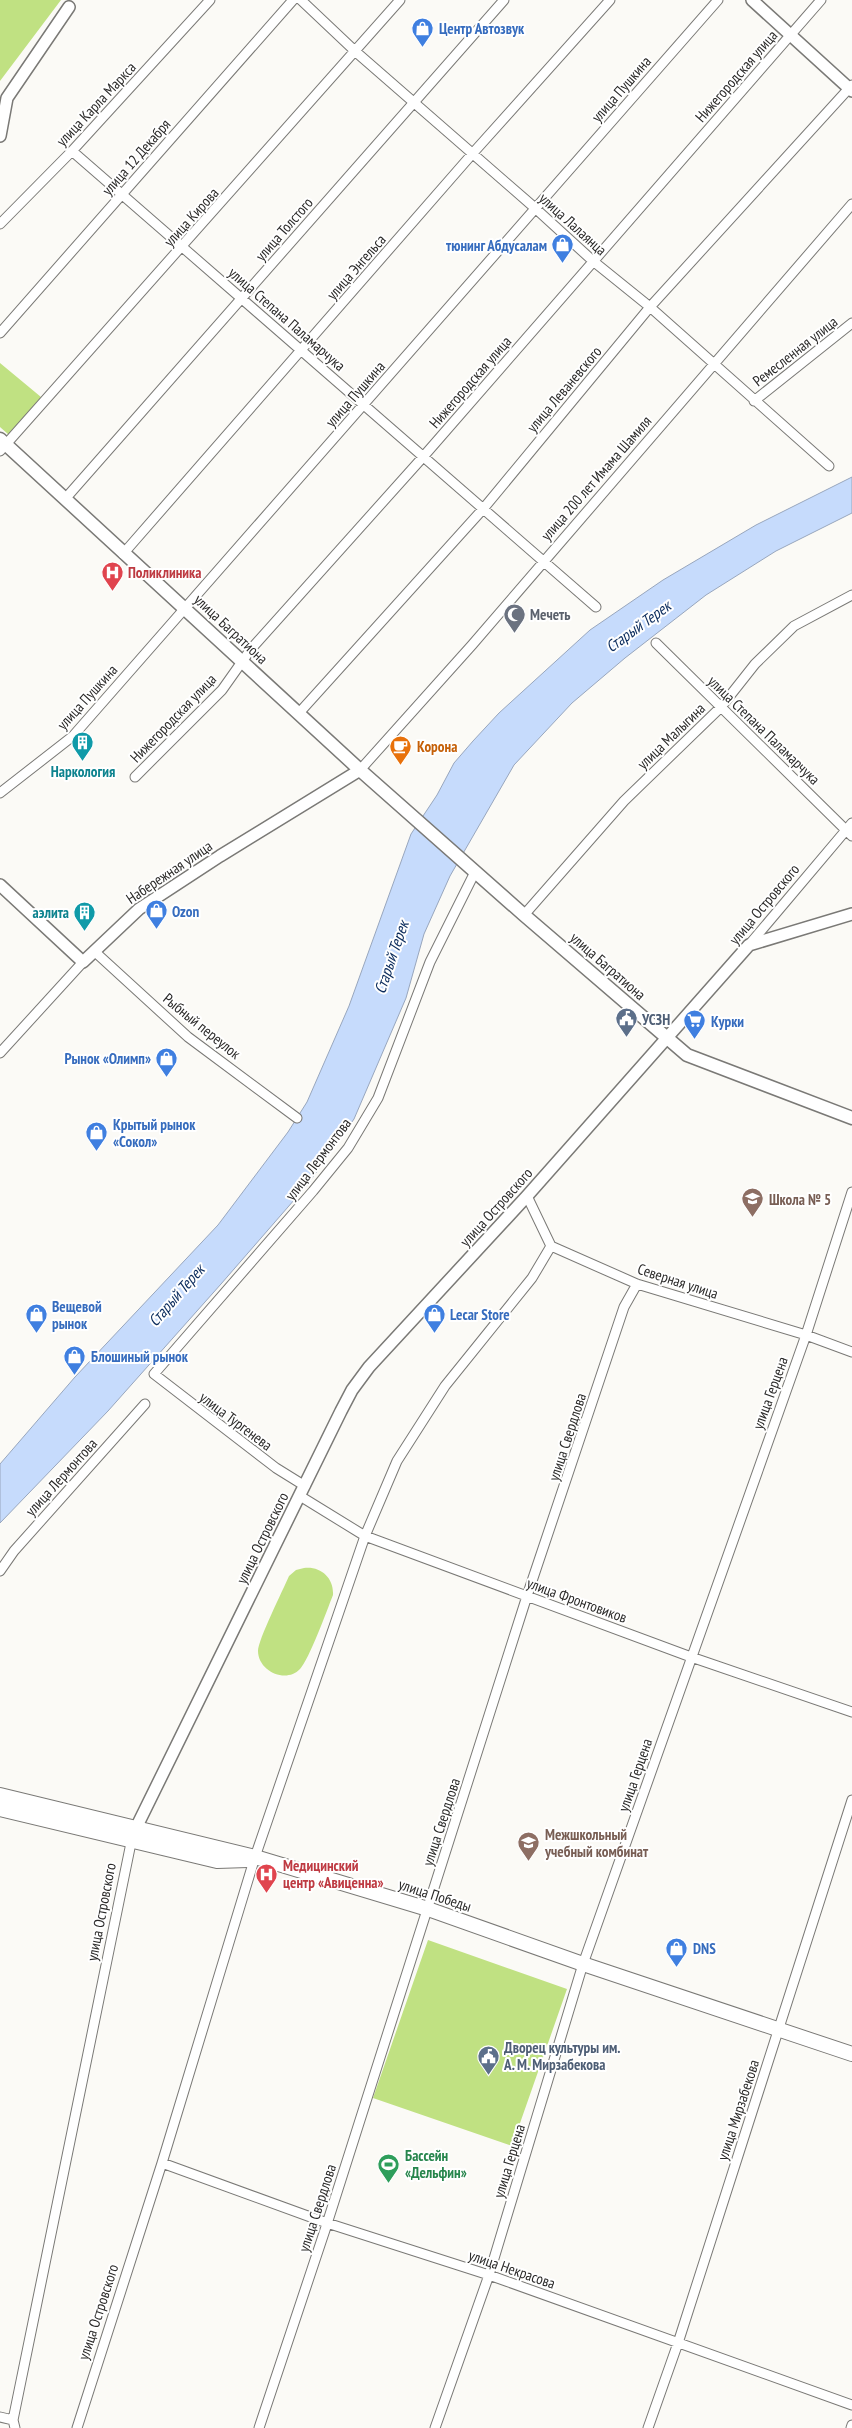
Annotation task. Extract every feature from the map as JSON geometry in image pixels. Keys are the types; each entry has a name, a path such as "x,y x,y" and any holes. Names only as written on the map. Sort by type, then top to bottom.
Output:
{"main road":[{"name":"улица Багратиона","path":"2,445 64,499 470,868 687,1055 852,1118"},
{"name":"улица Победы","path":"0,1795 134,1834"},
{"name":"улица Победы","path":"0,1809 255,1858 427,1910 583,1965 852,2055"}],"street":[{"name":"улица Карла Маркса","path":"0,224 72,151 210,0"},
{"name":"улица 12 Декабря","path":"0,333 293,0"},
{"name":"улица Лалаянца","path":"301,0 356,52 829,466"},
{"name":"улица Кирова","path":"2,445 183,247 400,0"},
{"name":"улица Толстого","path":"64,499 504,0"},
{"name":"улица Энгельса","path":"123,554 473,153 610,0"},
{"name":"улица Пушкина","path":"0,793 73,736 718,0"},
{"path":"752,0 790,36 851,88"},
{"name":"Нижегородская улица","path":"135,777 222,690 250,649 423,457 821,0"},
{"path":"0,136 7,98 69,7"},
{"name":"улица Леваневского","path":"299,713 483,509 650,308 851,88"},
{"name":"улица Степана Паламарчука","path":"72,151 596,607"},
{"name":"улица 200 лет Имама Шамиля","path":"360,770 852,204"},
{"name":"Ремесленная улица","path":"754,401 852,323"},
{"name":"улица Малыгина","path":"524,915 624,800 721,707 754,664 794,626 852,595"},
{"name":"улица Степана Паламарчука","path":"656,643 850,830"},
{"name":"Набережная улица","path":"0,1053 83,962 138,909 360,770"},
{"name":"улица Островского","path":"14,2424 134,1834 352,1390 369,1367 527,1196 850,830"},
{"name":"улица Лермонтова","path":"154,1374 314,1191 348,1148 378,1098 430,962 470,868"},
{"path":"0,885 83,962"},
{"path":"749,946 852,914"},
{"name":"Рыбный переулок","path":"94,951 188,1037 297,1118"},
{"name":"улица Герцена","path":"435,2428 489,2275 583,1965 806,1336 852,1192"},
{"path":"527,1196 551,1246"},
{"name":"улица Островского","path":"77,2428 162,2162 255,1858 365,1536 397,1462 445,1386 532,1278 551,1246"},
{"name":"Северная улица","path":"551,1246 637,1284 852,1352"},
{"name":"улица Свердлова","path":"259,2428 327,2223 527,1596 624,1307 637,1284"},
{"name":"улица Тургенева","path":"154,1374 276,1468 302,1491"},
{"name":"улица Лермонтова","path":"0,1571 14,1551 146,1404"},
{"name":"улица Фронтовиков","path":"302,1491 365,1536 691,1657 852,1712"},
{"name":"улица Мирзабекова","path":"648,2428 678,2343 852,1800"},
{"name":"улица Некрасова","path":"162,2162 327,2223 489,2275 852,2405"},
{"path":"0,2417 14,2424"}],"green space":[{"path":"0,0 61,0 0,81"},
{"path":"0,363 41,397 9,435 0,427"},
{"path":"304,1568 316,1569 325,1574 331,1583 333,1595 304,1664 294,1673 281,1675 274,1673 263,1664 259,1658 259,1645 289,1576 296,1570"},
{"path":"428,1940 567,1989 512,2146 373,2098"}],"water":[{"name":"Старый Терек","path":"852,477 852,513 776,551 706,595 625,658 572,703 514,765 450,876 424,934 406,998 354,1119 308,1184 221,1284 108,1411 0,1523 0,1464 75,1377 218,1225 288,1132 307,1102 349,1006 411,834 437,795 454,763 499,713 590,630 663,580 756,525"}],"place":[{"name":"Центр Автозвук","path":"423,47"},
{"name":"тюнинг Абдусалам","path":"563,264"},
{"name":"Поликлиника","path":"112,591"},
{"name":"Мечеть","path":"514,633"},
{"name":"Наркология","path":"83,762"},
{"name":"Корона","path":"401,765"},
{"name":"Ozon","path":"156,930"},
{"name":"аэлита","path":"85,931"},
{"name":"УСЗН","path":"626,1038"},
{"name":"Курки","path":"695,1040"},
{"name":"Рынок «Олимп»","path":"167,1077"},
{"name":"Крытый рынок «Сокол»","path":"97,1152"},
{"name":"Школа № 5","path":"753,1218"},
{"name":"Lecar Store","path":"434,1333"},
{"name":"Вещевой рынок","path":"36,1334"},
{"name":"Блошиный рынок","path":"75,1375"},
{"name":"Межшкольный учебный комбинат","path":"529,1862"},
{"name":"Медицинский центр «Авиценна»","path":"267,1893"},
{"name":"DNS","path":"677,1967"},
{"name":"Дворец культуры им. А. М. Мирзабекова","path":"488,2075"},
{"name":"Бассейн «Дельфин»","path":"389,2183"}]}
